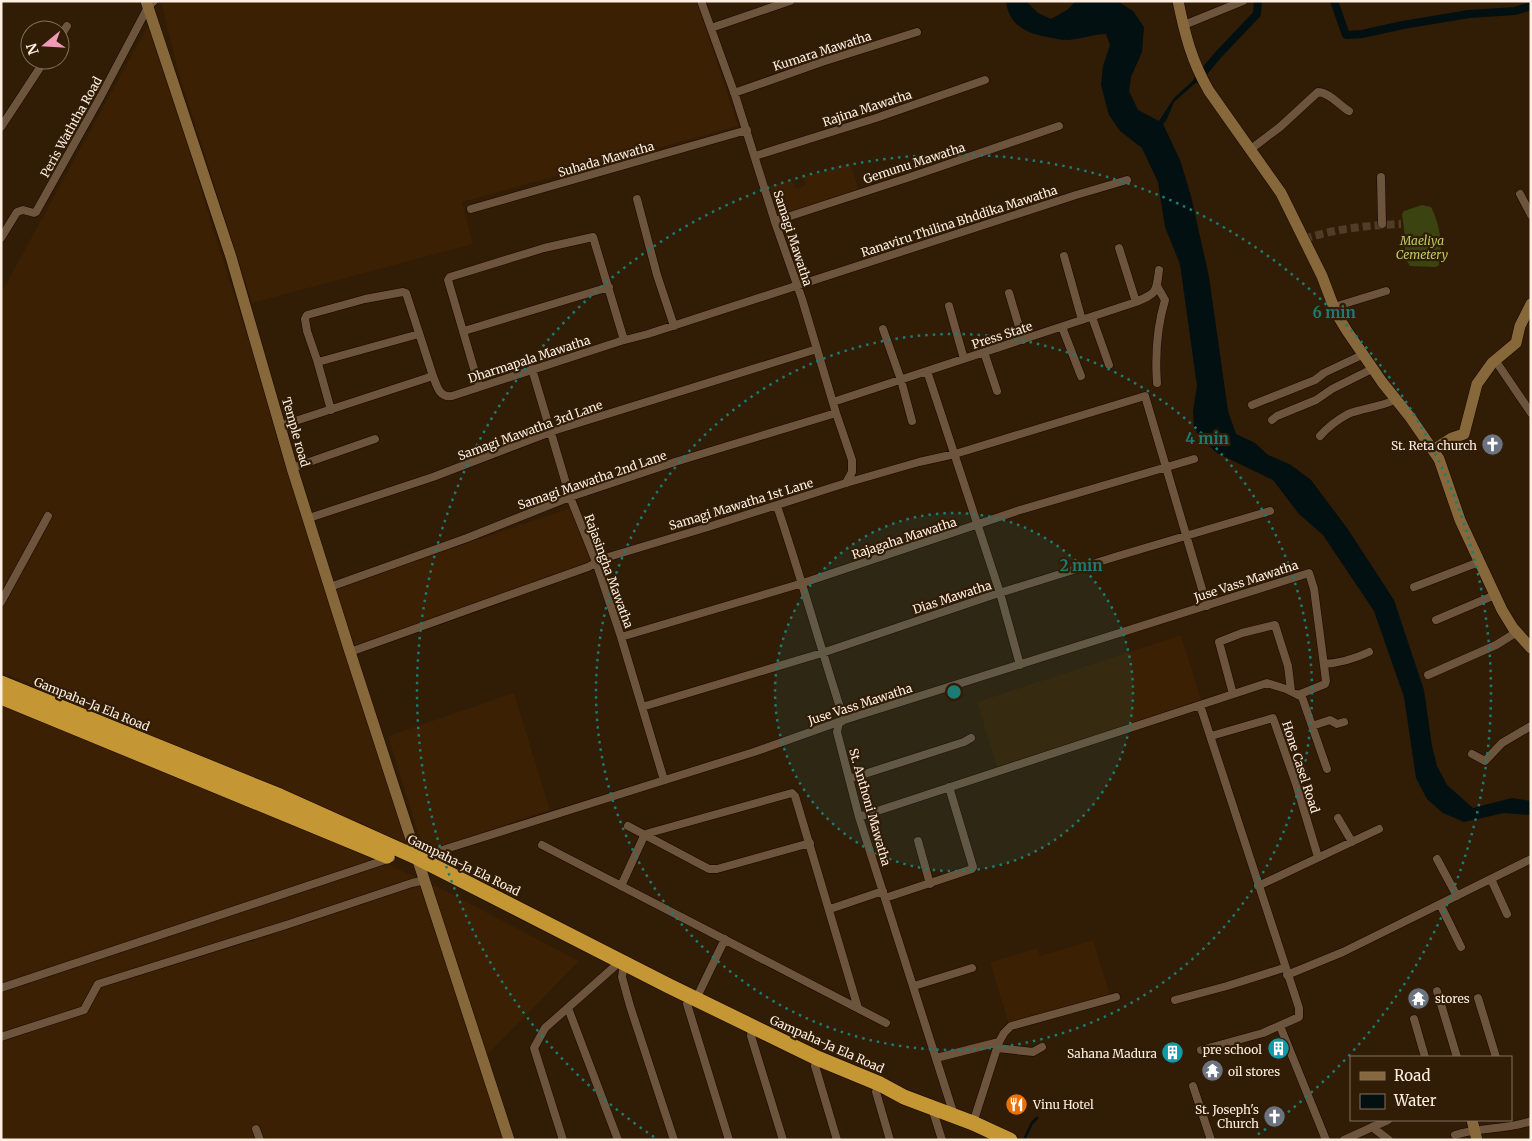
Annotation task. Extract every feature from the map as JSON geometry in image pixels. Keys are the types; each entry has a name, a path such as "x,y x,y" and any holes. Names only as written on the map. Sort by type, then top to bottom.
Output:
{"highway":[{"name":"Gampaha-Ja Ela Road","path":"1,683 280,796 422,869 752,1031 815,1066 876,1092 904,1097"},
{"name":"Gampaha-Ja Ela Road","path":"1,697 422,869"},
{"name":"Gampaha-Ja Ela Road","path":"752,1031 880,1084 904,1097 973,1123 1010,1140"}],"street":[{"name":"Samagi Mawatha","path":"701,1 747,130 852,460 852,472 846,483"},
{"path":"711,28 790,1"},
{"path":"1178,1 1194,62 1200,76 1281,193 1322,276 1334,307 1362,355 1434,450 1439,459 1460,520 1502,610 1531,648"},
{"path":"1184,25 1243,1"},
{"name":"Peris Waththa Road","path":"1,238 17,212 23,210 36,212 102,96 149,3"},
{"name":"Temple road","path":"149,3 231,257 292,468 350,652 509,1140"},
{"name":"Kumara Mawatha","path":"734,93 822,62 917,32"},
{"path":"1,127 38,70"},
{"name":"Rajina Mawatha","path":"755,156 876,118 985,80"},
{"path":"1251,149 1280,127 1318,92 1322,92 1349,111"},
{"name":"Gemunu Mawatha","path":"775,221 1059,126"},
{"name":"Suhada Mawatha","path":"471,209 747,130"},
{"path":"1381,176 1382,224"},
{"name":"Ranaviru Thilina Bhddika Mawatha","path":"797,285 1128,180"},
{"path":"1520,194 1531,215"},
{"path":"636,198 657,275 674,326"},
{"path":"479,386 448,280 450,277 544,248 593,237 624,340"},
{"path":"1119,248 1136,302"},
{"path":"1064,256 1082,320"},
{"path":"1157,383 1156,358 1161,313 1165,300 1157,286 1159,270"},
{"name":"Dharmapala Mawatha","path":"433,376 438,390 445,397 674,326 797,285"},
{"name":"Press State","path":"833,402 1136,302 1153,295 1157,286"},
{"path":"464,331 609,287"},
{"path":"1334,307 1386,291"},
{"path":"280,426 330,410 433,376 406,293 403,292 330,308 307,315 305,319 307,331 318,362 330,410"},
{"path":"1009,293 1023,340"},
{"path":"1434,450 1452,438 1464,434 1477,384 1495,360 1516,343 1520,326 1531,304"},
{"path":"949,306 964,359"},
{"path":"1092,317 1109,365"},
{"path":"1062,327 1080,376"},
{"path":"884,329 912,421"},
{"path":"318,362 419,334"},
{"name":"Samagi Mawatha 3rd Lane","path":"309,518 500,453 549,432 817,349"},
{"path":"984,352 997,391"},
{"path":"1252,405 1315,380 1324,373 1362,355"},
{"path":"1495,360 1531,413"},
{"name":"Rajasingha Mawatha","path":"532,369 549,432 621,637 664,780"},
{"path":"1272,420 1277,416 1316,400 1332,389 1372,369"},
{"path":"927,371 1000,593 1020,665"},
{"name":"Samagi Mawatha 1st Lane","path":"350,652 588,567 596,562 846,483 919,462 955,454 1145,396 1165,468"},
{"path":"1320,436 1332,423 1350,413 1385,405 1395,400"},
{"name":"Samagi Mawatha 2nd Lane","path":"330,587 466,538 570,496 836,413"},
{"path":"292,468 375,440"},
{"name":"Rajagaha Mawatha","path":"621,637 803,583 1017,511 1194,458"},
{"path":"1165,468 1206,606"},
{"path":"777,506 803,583 822,653 844,720"},
{"name":"Dias Mawatha","path":"642,707 822,653 1000,593 1270,511"},
{"path":"1,602 48,516"},
{"path":"1414,587 1479,562"},
{"name":"Juse Vass Mawatha","path":"1,1037 84,1010 98,984 412,883 422,869 664,780 754,752 844,720 1310,573 1314,589 1324,664"},
{"path":"1436,620 1495,595"},
{"path":"1233,694 1219,642 1242,633 1275,624 1294,693"},
{"path":"1428,675 1496,645 1517,632"},
{"path":"1294,693 1325,684 1324,664 1338,663 1357,658 1369,652"},
{"path":"859,817 1267,683 1302,697 1327,769"},
{"path":"1200,705 1299,1008 1299,1017 1280,1026 1201,1050"},
{"name":"Hone Casel Road","path":"1211,736 1273,718 1297,787 1318,857"},
{"name":"St. Anthoni Mawatha","path":"844,720 839,723 837,732 859,817 954,1116"},
{"path":"1312,726 1330,720 1336,724 1344,722"},
{"path":"1472,754 1485,761 1502,743 1531,726"},
{"path":"849,779 972,738"},
{"path":"830,909 954,877 973,867 949,787"},
{"path":"621,886 644,836 649,833 792,792 810,843 858,1008"},
{"path":"1338,818 1352,842"},
{"path":"628,826 709,869 717,870 810,843"},
{"path":"1258,886 1379,830"},
{"path":"918,841 930,884"},
{"path":"542,845 886,1023"},
{"path":"1,988 393,858"},
{"path":"1437,859 1457,896"},
{"path":"1174,1000 1286,972 1343,952 1529,860"},
{"path":"1491,879 1507,914"},
{"path":"1440,904 1461,947"},
{"path":"725,939 691,1001 729,1140"},
{"path":"563,1140 534,1048 545,1028 620,965 630,1006 674,1140"},
{"path":"914,986 972,968"},
{"path":"1436,991 1457,1056"},
{"path":"973,1123 998,1045 1011,1026 1116,997"},
{"path":"1478,998 1496,1056"},
{"path":"568,1008 618,1140"},
{"path":"1414,1019 1425,1056"},
{"path":"1280,1026 1326,1140"},
{"path":"752,1031 783,1140"},
{"path":"936,1058 998,1045 1033,1052 1042,1047"},
{"path":"815,1066 837,1140"},
{"path":"1193,1086 1211,1140"},
{"path":"876,1092 890,1140"},
{"path":"932,1108 942,1140"},
{"path":"1344,1140 1386,1121"},
{"path":"1455,1135 1474,1130 1514,1126 1531,1121"},
{"path":"1372,1127 1390,1140"},
{"path":"256,1129 260,1140"}],"shaded area":[{"path":"161,1 697,1 738,126 462,202 473,244 252,303 178,71"},
{"path":"151,20 212,226 409,835 405,846 364,825 1,672 1,293"},
{"path":"850,163 859,191 779,216 769,186 792,180 796,189 806,185 803,177"},
{"path":"573,507 592,565 372,640 372,643 354,649 333,589"},
{"path":"1181,635 1201,700 997,767 977,702"},
{"path":"514,693 550,810 424,852 388,736"},
{"path":"1,704 380,861 446,891 579,961 479,1063 504,1140 1,1140"},
{"path":"1093,940 1110,995 1009,1025 990,962 1038,948 1040,956"}],"green space":[{"name":"Maeliya Cemetery","path":"1422,205 1431,207 1439,228 1441,250 1439,265 1436,267 1410,266 1405,258 1402,214 1404,211"}],"water":[{"path":"1006,1 1026,1 1038,13 1051,19 1067,10 1076,1 1117,1 1133,11 1144,27 1142,52 1131,77 1129,91 1138,110 1159,121 1174,98 1196,78 1199,80 1174,102 1163,124 1180,160 1191,196 1209,277 1228,411 1236,434 1255,443 1268,455 1291,465 1311,480 1347,528 1394,600 1424,690 1432,746 1437,766 1447,785 1473,808 1512,798 1531,801 1531,815 1504,813 1464,822 1443,813 1427,799 1416,778 1404,697 1374,611 1323,535 1299,514 1273,480 1217,453 1200,438 1194,427 1193,411 1197,386 1180,264 1165,227 1158,182 1142,148 1120,131 1109,115 1101,85 1103,66 1110,45 1106,34 1068,40 1029,32 1016,24 1011,18"}],"waterway":[{"path":"1198,79 1257,14 1258,1"},
{"path":"1334,1 1346,35 1362,34 1469,14 1515,11 1531,6"},
{"path":"1024,1140 1032,1123 1037,1118"}],"tunnel":[{"path":"1304,239 1352,228 1401,224"}],"place":[{"name":"St. Reta church","path":"1493,445"},
{"name":"stores","path":"1419,998"},
{"name":"pre school","path":"1278,1049"},
{"name":"Sahana Madura","path":"1173,1053"},
{"name":"oil stores","path":"1212,1071"},
{"name":"Vinu Hotel","path":"1017,1104"},
{"name":"St. Joseph's Church","path":"1275,1116"}]}
